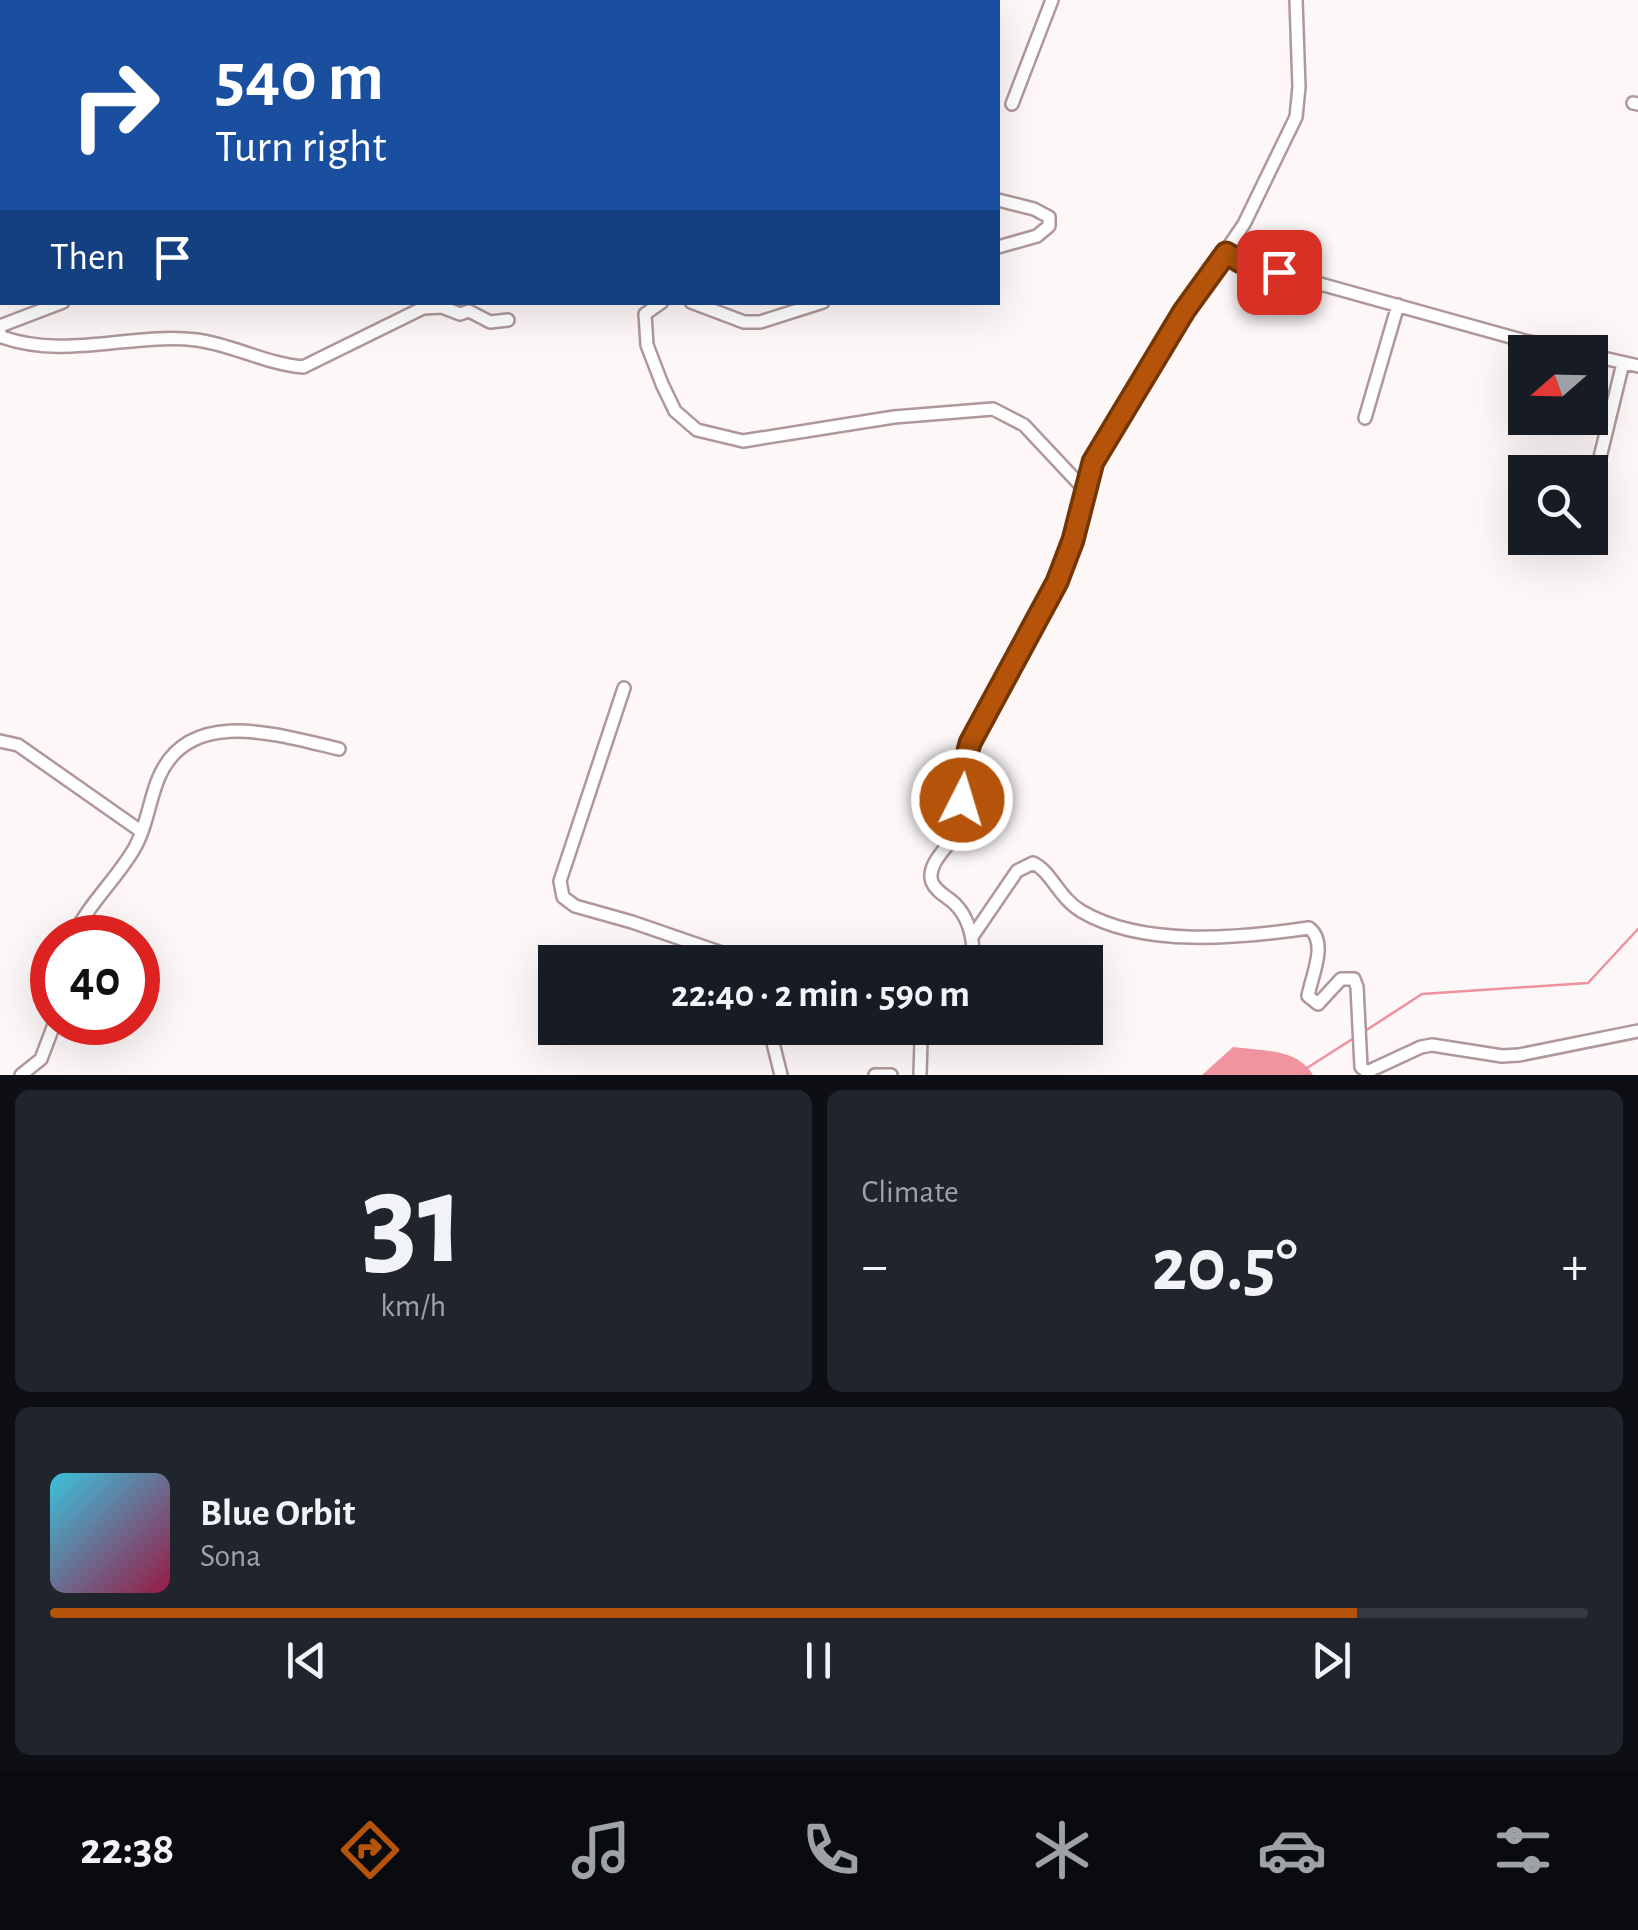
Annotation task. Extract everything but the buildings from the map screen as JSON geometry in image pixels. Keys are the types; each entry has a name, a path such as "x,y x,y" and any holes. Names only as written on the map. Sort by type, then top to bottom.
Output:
{"street":[{"path":"1012,104 1052,0"},
{"path":"972,945 958,907 932,882 931,871 962,826 960,782 970,743 1050,600 1073,540 1093,462 1260,196 1296,117 1300,86 1296,0"},
{"path":"1000,200 1049,217 1049,226 1037,236 1000,246"},
{"path":"1226,253 1241,262 1514,335"},
{"path":"56,305 0,330 2,338 49,348 172,338 201,340 304,366 423,308 442,307 460,314 469,311 490,322 508,320"},
{"path":"658,305 646,314 646,346 675,411 697,430 743,441 894,417 993,409 1024,425 1084,489"},
{"path":"700,305 744,322 760,322 814,305"},
{"path":"1366,418 1398,305"},
{"path":"1608,359 1638,366"},
{"path":"1601,455 1623,363"},
{"path":"624,688 560,881 563,897 576,906 699,945"},
{"path":"89,915 134,849 160,774 180,748 213,733 244,730 339,749"},
{"path":"0,741 18,745 142,832"},
{"path":"972,938 1018,870 1033,863 1044,869 1067,902 1122,928 1241,938 1309,928 1320,943 1308,996 1314,1003 1321,1002 1341,979 1354,979 1362,1037 1361,1067 1368,1073 1421,1046 1519,1055 1638,1031"},
{"path":"21,1075 42,1058 46,1045"},
{"path":"774,1045 781,1075"},
{"path":"920,1075 921,1045"},
{"path":"874,1075 891,1075"}],"shaded area":[{"path":"1233,1047 1288,1055 1313,1075 1202,1075"}],"waterway":[{"path":"1365,1031 1422,994 1588,983 1638,929"},
{"path":"1296,1075 1354,1038"}],"route":[{"path":"962,800 960,782 970,743 1050,600 1073,540 1093,462 1118,417 1196,293 1226,253 1241,262 1279,272"}]}
